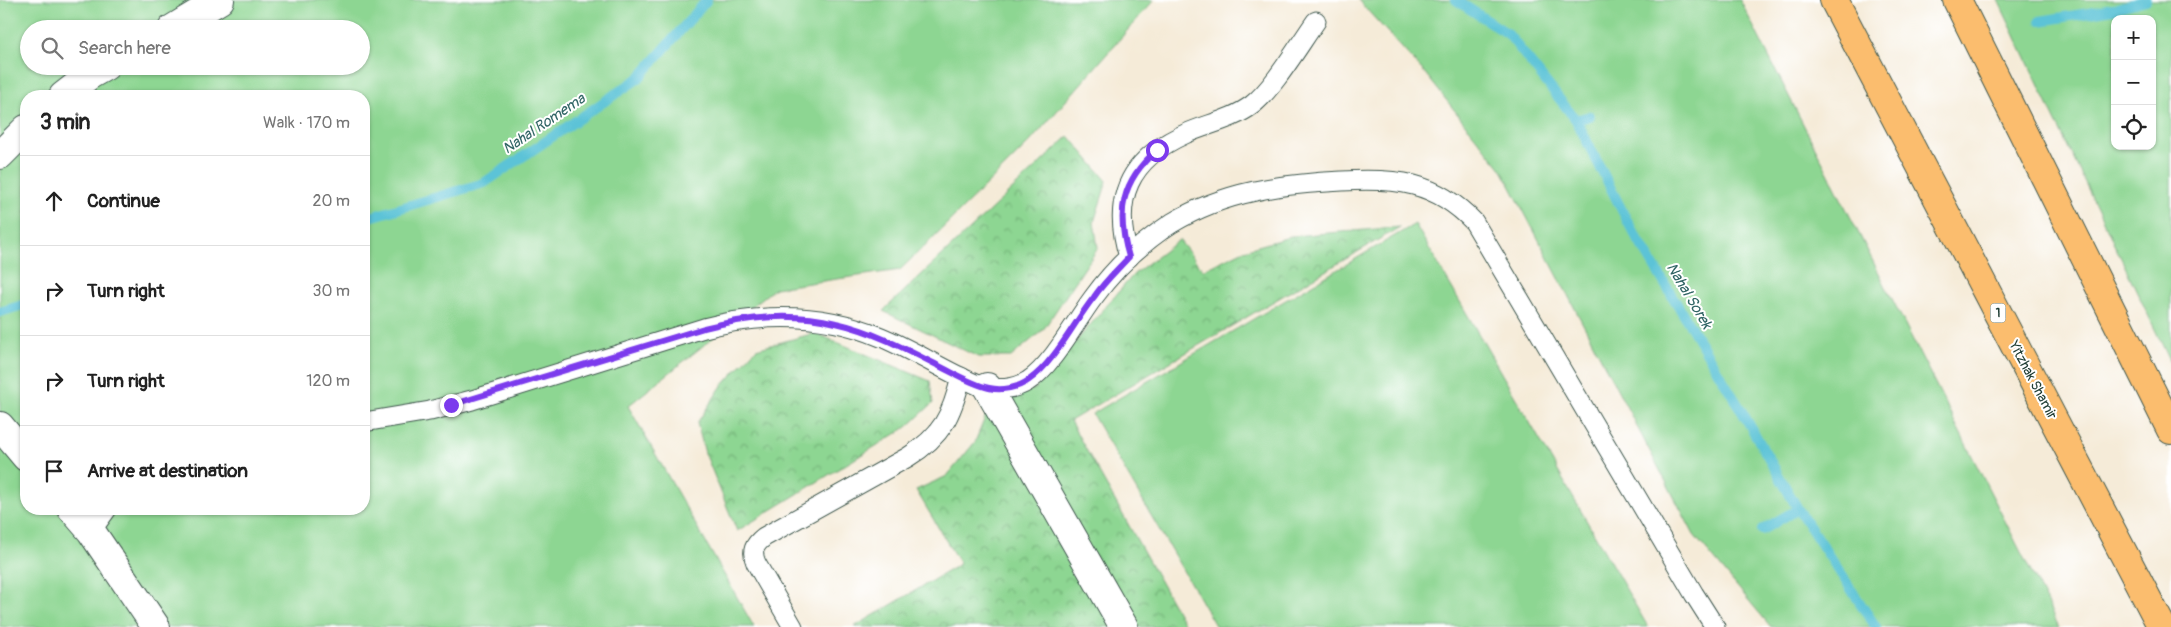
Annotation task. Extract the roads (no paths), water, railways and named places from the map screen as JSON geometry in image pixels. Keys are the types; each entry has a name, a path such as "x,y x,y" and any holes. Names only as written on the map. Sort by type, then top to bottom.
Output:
{"highway":[{"name":"Yitzhak Shamir","path":"1834,0 2162,627"},
{"path":"1957,0 2171,430"}],"street":[{"path":"187,20 220,0"},
{"path":"71,90 90,75"},
{"path":"0,154 20,135"},
{"path":"987,387 1124,627"},
{"path":"0,426 20,449"},
{"path":"77,515 91,531 156,627"}],"lane":[{"path":"1129,257 1123,236 1121,218 1123,202 1128,187 1145,161 1171,141 1239,113 1256,101 1316,21"},
{"path":"370,421 451,405 726,322 769,317 813,318 857,328 903,347 961,377 987,387 1010,388 1028,381 1036,375 1052,356 1094,297 1129,257 1172,224 1193,212 1235,195 1257,189 1300,183 1373,179 1411,184 1445,197 1465,212 1481,232 1715,627"},
{"path":"793,627 756,563 753,552 755,545 764,537 908,457 927,444 946,422 954,406 961,377"},
{"path":"91,531 103,515"}],"waterway":[{"name":"Nahal Romema","path":"370,217 484,183 639,78 707,0"},
{"name":"Nahal Sorek","path":"1456,0 1508,34 1576,120 1631,228 1737,403 1798,509 1876,627"},
{"path":"2040,21 2113,9 2146,0"},
{"path":"1576,120 1590,116"},
{"name":"Nahal Romema","path":"0,312 20,306"},
{"path":"1762,530 1798,509"}]}
